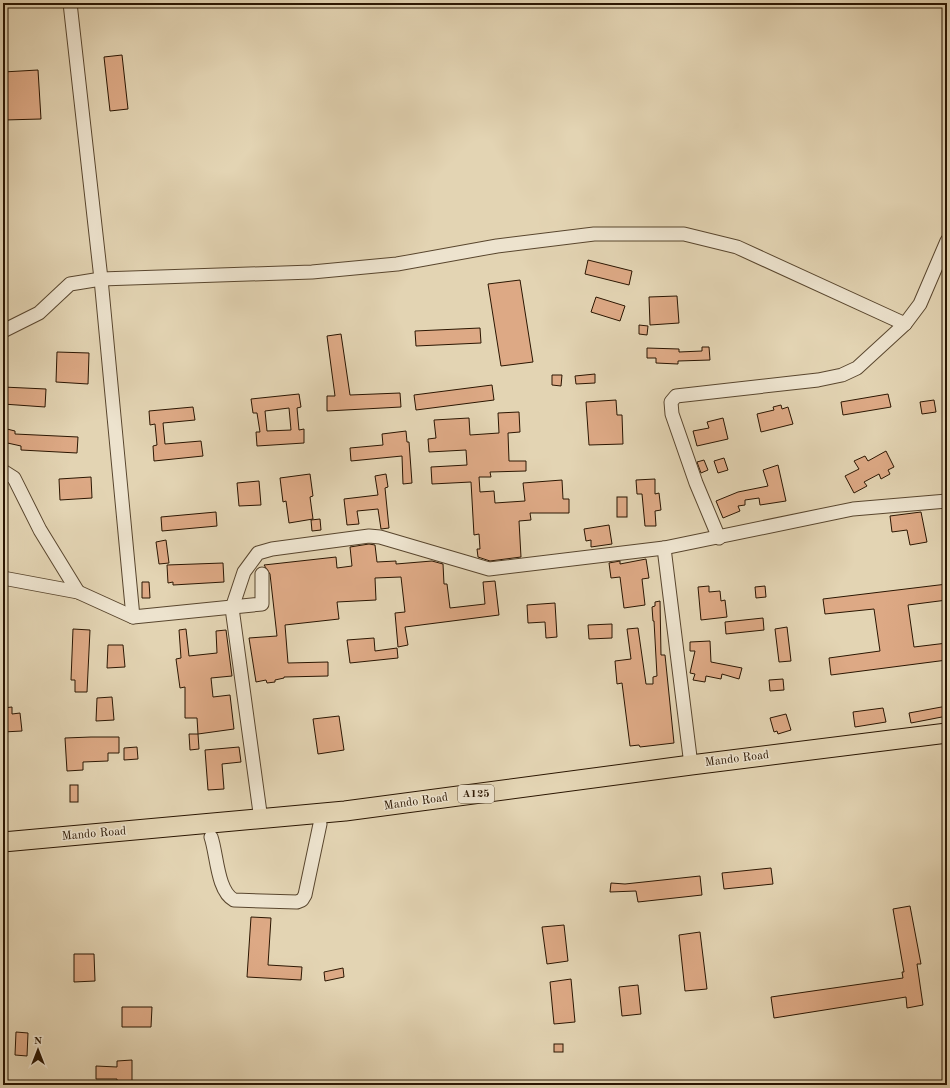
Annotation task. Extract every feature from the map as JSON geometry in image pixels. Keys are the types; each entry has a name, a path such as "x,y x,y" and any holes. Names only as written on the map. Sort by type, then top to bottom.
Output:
{"highway":[{"name":"Mando Road","path":"3,842 345,812 692,765 947,733"},
{"name":"Mando Road","path":"3,854 211,837 947,746"}],"street":[{"path":"70,3 101,280 133,617"},
{"path":"3,332 39,313 70,284 101,280 312,272 396,264 497,246 594,234 684,234 737,247 906,324"},
{"path":"719,538 696,484 672,414 671,402 676,396 818,380 842,375 856,368 906,324 920,304 947,241"},
{"path":"3,471 14,478 40,530 78,592"},
{"path":"261,820 232,608 244,572 258,553 272,549 369,536 380,537 489,569 664,548 719,538 853,509 947,501"},
{"path":"664,548 692,765"},
{"path":"3,578 78,592 133,617 262,604 262,574"},
{"path":"211,837 220,878 227,896 234,900 297,902 302,900 305,896 320,824"}],"building":[{"path":"122,55 128,109 110,111 104,57"},
{"path":"38,70 41,119 4,120 3,72"},
{"path":"588,260 632,271 629,285 585,274"},
{"path":"520,280 533,362 501,366 488,284"},
{"path":"677,296 679,323 650,325 649,297"},
{"path":"596,297 625,306 620,321 591,312"},
{"path":"639,325 648,326 647,335 639,334"},
{"path":"480,328 481,343 416,346 415,331"},
{"path":"341,334 350,395 400,393 401,407 327,411 327,396 335,396 327,336"},
{"path":"702,347 709,347 710,360 678,361 678,364 656,363 656,358 647,358 647,348 679,349 679,352 702,351"},
{"path":"57,352 89,353 88,384 56,382"},
{"path":"595,374 595,383 576,384 575,376"},
{"path":"552,375 562,375 561,386 552,385"},
{"path":"492,385 494,400 416,410 414,395"},
{"path":"3,387 46,389 45,407 3,404"},
{"path":"299,394 301,407 297,408 299,430 304,429 304,443 257,446 256,432 260,432 257,413 253,413 251,399","holes":["289,408 291,430 267,431 265,411"]},
{"path":"888,394 891,407 843,415 841,402"},
{"path":"616,400 617,415 622,415 623,444 589,445 586,402"},
{"path":"934,400 936,412 922,414 920,402"},
{"path":"781,405 782,409 788,407 793,424 761,432 757,414 774,410 773,407"},
{"path":"193,407 195,420 163,423 165,444 201,441 203,456 154,461 153,446 157,445 155,424 150,425 149,411"},
{"path":"519,412 520,432 508,433 509,461 526,461 526,471 490,472 491,477 479,477 480,492 494,491 495,503 525,501 523,483 562,480 563,499 569,499 569,513 530,513 531,520 519,521 521,557 490,561 478,557 477,549 480,549 479,534 474,535 471,482 432,484 431,467 467,465 466,450 429,452 428,439 436,438 434,420 469,418 470,435 499,433 498,413"},
{"path":"723,418 728,439 697,446 693,431 709,428 707,422"},
{"path":"3,428 15,431 15,434 78,437 77,453 21,450 21,446 3,442"},
{"path":"406,431 407,442 409,442 412,483 403,484 402,456 351,461 350,448 383,445 382,434"},
{"path":"886,451 894,467 888,470 890,474 881,479 879,474 864,482 867,486 854,493 845,476 859,469 854,461 865,456 868,461"},
{"path":"724,458 728,470 718,473 714,461"},
{"path":"704,460 708,470 701,473 697,462"},
{"path":"778,465 786,501 760,505 759,498 745,500 745,505 738,506 740,511 723,518 716,501 738,492 768,486 763,470"},
{"path":"310,474 313,496 310,497 313,519 289,523 286,501 283,502 280,478"},
{"path":"386,474 388,487 385,488 389,528 381,529 378,509 357,511 359,524 347,525 344,499 378,495 375,476"},
{"path":"91,477 92,498 60,500 59,479"},
{"path":"655,479 655,494 659,493 661,510 655,511 656,526 645,526 642,494 637,494 636,480"},
{"path":"259,481 261,505 239,506 237,483"},
{"path":"617,497 627,497 627,517 617,517"},
{"path":"216,512 217,526 162,531 161,517"},
{"path":"921,512 927,542 910,545 907,530 892,532 890,516"},
{"path":"320,519 321,530 312,531 311,520"},
{"path":"609,525 612,544 591,547 591,540 586,541 584,529"},
{"path":"166,540 169,563 159,564 156,542"},
{"path":"369,544 375,545 377,562 396,561 396,564 432,561 443,564 444,584 447,584 450,608 485,604 483,582 495,581 499,615 405,627 408,645 398,647 395,613 405,612 401,577 375,578 376,600 337,602 339,619 285,625 288,663 328,662 328,676 284,677 275,680 275,682 267,683 266,680 256,682 249,638 277,636 270,574 264,565 336,557 337,568 352,566 350,547"},
{"path":"646,559 649,578 642,579 645,605 624,608 620,577 611,578 609,563 620,561 620,564"},
{"path":"223,563 224,582 173,585 173,582 168,583 167,565"},
{"path":"142,582 149,582 150,598 142,598"},
{"path":"947,584 947,600 908,605 914,647 947,643 947,660 831,675 829,658 880,651 874,609 825,614 823,599"},
{"path":"709,586 709,592 720,591 721,601 725,600 727,617 701,620 698,587"},
{"path":"765,586 766,597 756,598 755,587"},
{"path":"660,601 661,655 665,655 674,743 640,747 639,745 630,746 622,683 617,684 615,661 631,659 627,629 638,628 646,684 653,684 653,677 657,676 652,607 655,606 655,602"},
{"path":"555,603 557,637 546,638 545,622 528,623 527,605"},
{"path":"763,618 764,630 726,634 725,622"},
{"path":"612,624 612,638 589,639 588,625"},
{"path":"787,627 791,661 779,662 775,629"},
{"path":"73,629 90,630 87,692 75,692 75,680 71,680"},
{"path":"186,629 189,656 217,653 216,631 226,630 232,676 211,678 213,697 230,695 234,729 198,734 197,718 185,718 185,687 180,688 176,659 181,658 179,630"},
{"path":"374,638 375,651 397,648 398,658 350,663 347,640"},
{"path":"710,641 711,662 742,668 739,679 722,674 721,679 706,676 705,682 693,680 695,674 690,673 695,651 690,651 690,642"},
{"path":"108,645 123,645 125,667 107,668"},
{"path":"783,679 784,690 770,691 769,680"},
{"path":"112,697 114,720 96,721 97,698"},
{"path":"947,706 947,716 911,723 909,713"},
{"path":"12,707 12,714 20,713 22,731 3,732 3,708"},
{"path":"883,708 886,722 855,727 853,712"},
{"path":"786,714 791,730 778,734 777,731 774,732 770,718"},
{"path":"339,716 344,750 318,754 313,719"},
{"path":"189,734 198,734 199,749 190,750"},
{"path":"119,737 119,753 108,753 108,761 83,762 83,770 67,771 65,738"},
{"path":"137,747 138,759 124,760 124,748"},
{"path":"239,747 241,762 222,764 224,789 208,790 205,750"},
{"path":"70,785 78,785 78,802 70,802"},
{"path":"771,868 773,884 724,889 722,873"},
{"path":"700,876 702,895 638,902 636,891 610,892 611,883 625,884"},
{"path":"910,906 921,964 917,964 923,1005 907,1008 906,997 774,1018 771,997 903,978 902,972 904,972 893,909"},
{"path":"251,917 271,918 268,965 302,967 301,980 247,977"},
{"path":"564,925 568,961 547,964 542,927"},
{"path":"700,932 707,989 685,991 679,935"},
{"path":"74,954 94,954 95,981 74,982"},
{"path":"343,968 344,977 325,981 324,972"},
{"path":"571,979 575,1022 554,1024 550,982"},
{"path":"638,985 641,1014 622,1016 619,987"},
{"path":"122,1007 152,1007 151,1027 122,1027"},
{"path":"16,1032 28,1033 27,1056 15,1055"},
{"path":"554,1044 563,1044 563,1052 554,1052"},
{"path":"132,1060 132,1082 117,1082 117,1079 96,1079 96,1066 117,1067 117,1061"}]}
